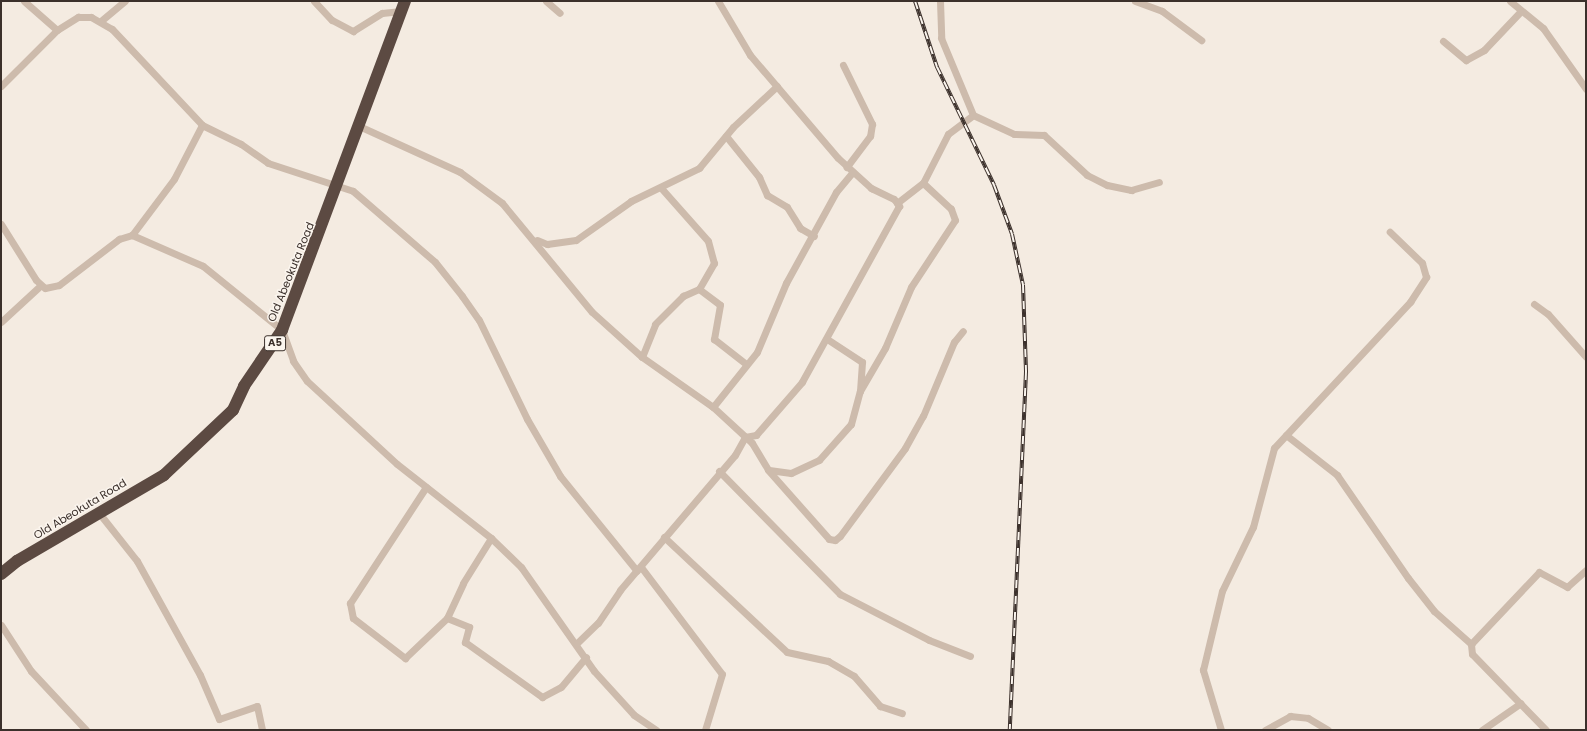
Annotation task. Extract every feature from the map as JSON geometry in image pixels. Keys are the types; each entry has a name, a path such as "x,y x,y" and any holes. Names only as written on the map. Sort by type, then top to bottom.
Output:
{"highway":[{"name":"Old Abeokuta Road","path":"1,574 18,561 164,475 233,410 244,386 282,330 338,186 403,6"}],"street":[{"path":"24,1 58,30"},
{"path":"102,20 125,1"},
{"path":"314,1 332,20 353,31 382,14 403,6"},
{"path":"546,1 560,13"},
{"path":"718,1 738,37 777,86 850,169 897,203"},
{"path":"940,1 941,38 973,115 1014,134 1044,135 1087,175 1107,185 1131,190 1159,182"},
{"path":"1135,1 1162,11 1201,40"},
{"path":"1510,1 1520,12 1543,28 1586,89"},
{"path":"1443,41 1466,60 1484,50 1520,12"},
{"path":"1,86 58,30 78,17 102,20 202,126 241,144 268,164 354,191 385,215 435,262 458,290 479,320 527,420 560,476 639,569 722,674 705,730"},
{"path":"713,407 765,337 786,284 814,236 836,192 870,136 872,124 843,65"},
{"path":"535,239 547,244 576,240 631,200 662,189 705,163 720,142 777,86"},
{"path":"577,643 598,624 664,537 745,437 756,435 790,398 827,339 837,316 896,216 897,203 923,183 948,134 973,115"},
{"path":"1,322 41,286 59,286 119,239 132,235 174,179 202,126"},
{"path":"359,126 483,186 535,239 592,312 642,357 713,407 745,437 768,470 819,532 834,540 905,448 923,416 954,342 963,331"},
{"path":"726,136 729,144 759,177 767,195 783,204 800,228 814,236"},
{"path":"720,142 729,144"},
{"path":"860,391 885,348 911,288 955,220 941,198 923,183"},
{"path":"642,357 655,324 683,296 699,289 714,263 708,241 662,189"},
{"path":"1,224 41,286"},
{"path":"1221,730 1202,670 1222,591 1253,527 1274,448 1286,435 1297,419 1410,302 1426,277 1422,263 1390,232"},
{"path":"132,235 203,266 282,330 293,361 307,381 426,487 491,538 521,567 577,643 594,671 634,716 656,730"},
{"path":"699,289 720,305 714,339 746,364"},
{"path":"1534,304 1548,314 1586,357"},
{"path":"768,470 791,473 828,453 851,424 860,391 862,362 827,339"},
{"path":"1286,435 1337,474 1408,578 1434,610 1471,644 1472,654 1546,730"},
{"path":"719,471 840,594 929,640 970,656"},
{"path":"426,487 350,603 352,618 405,658 447,618 463,583 491,538"},
{"path":"99,513 145,574 200,675 219,720 256,706 262,730"},
{"path":"664,537 787,652 828,661 854,676 880,706 902,713"},
{"path":"1471,644 1539,572 1567,587 1586,570"},
{"path":"447,618 469,627 465,642 542,698 561,687 586,657"},
{"path":"1,625 31,671 86,730"},
{"path":"1482,730 1521,704"},
{"path":"1265,730 1290,716 1308,718 1328,730"}],"railway":[{"path":"915,1 937,67 994,185 1012,234 1023,285 1026,372 1010,730"}]}
